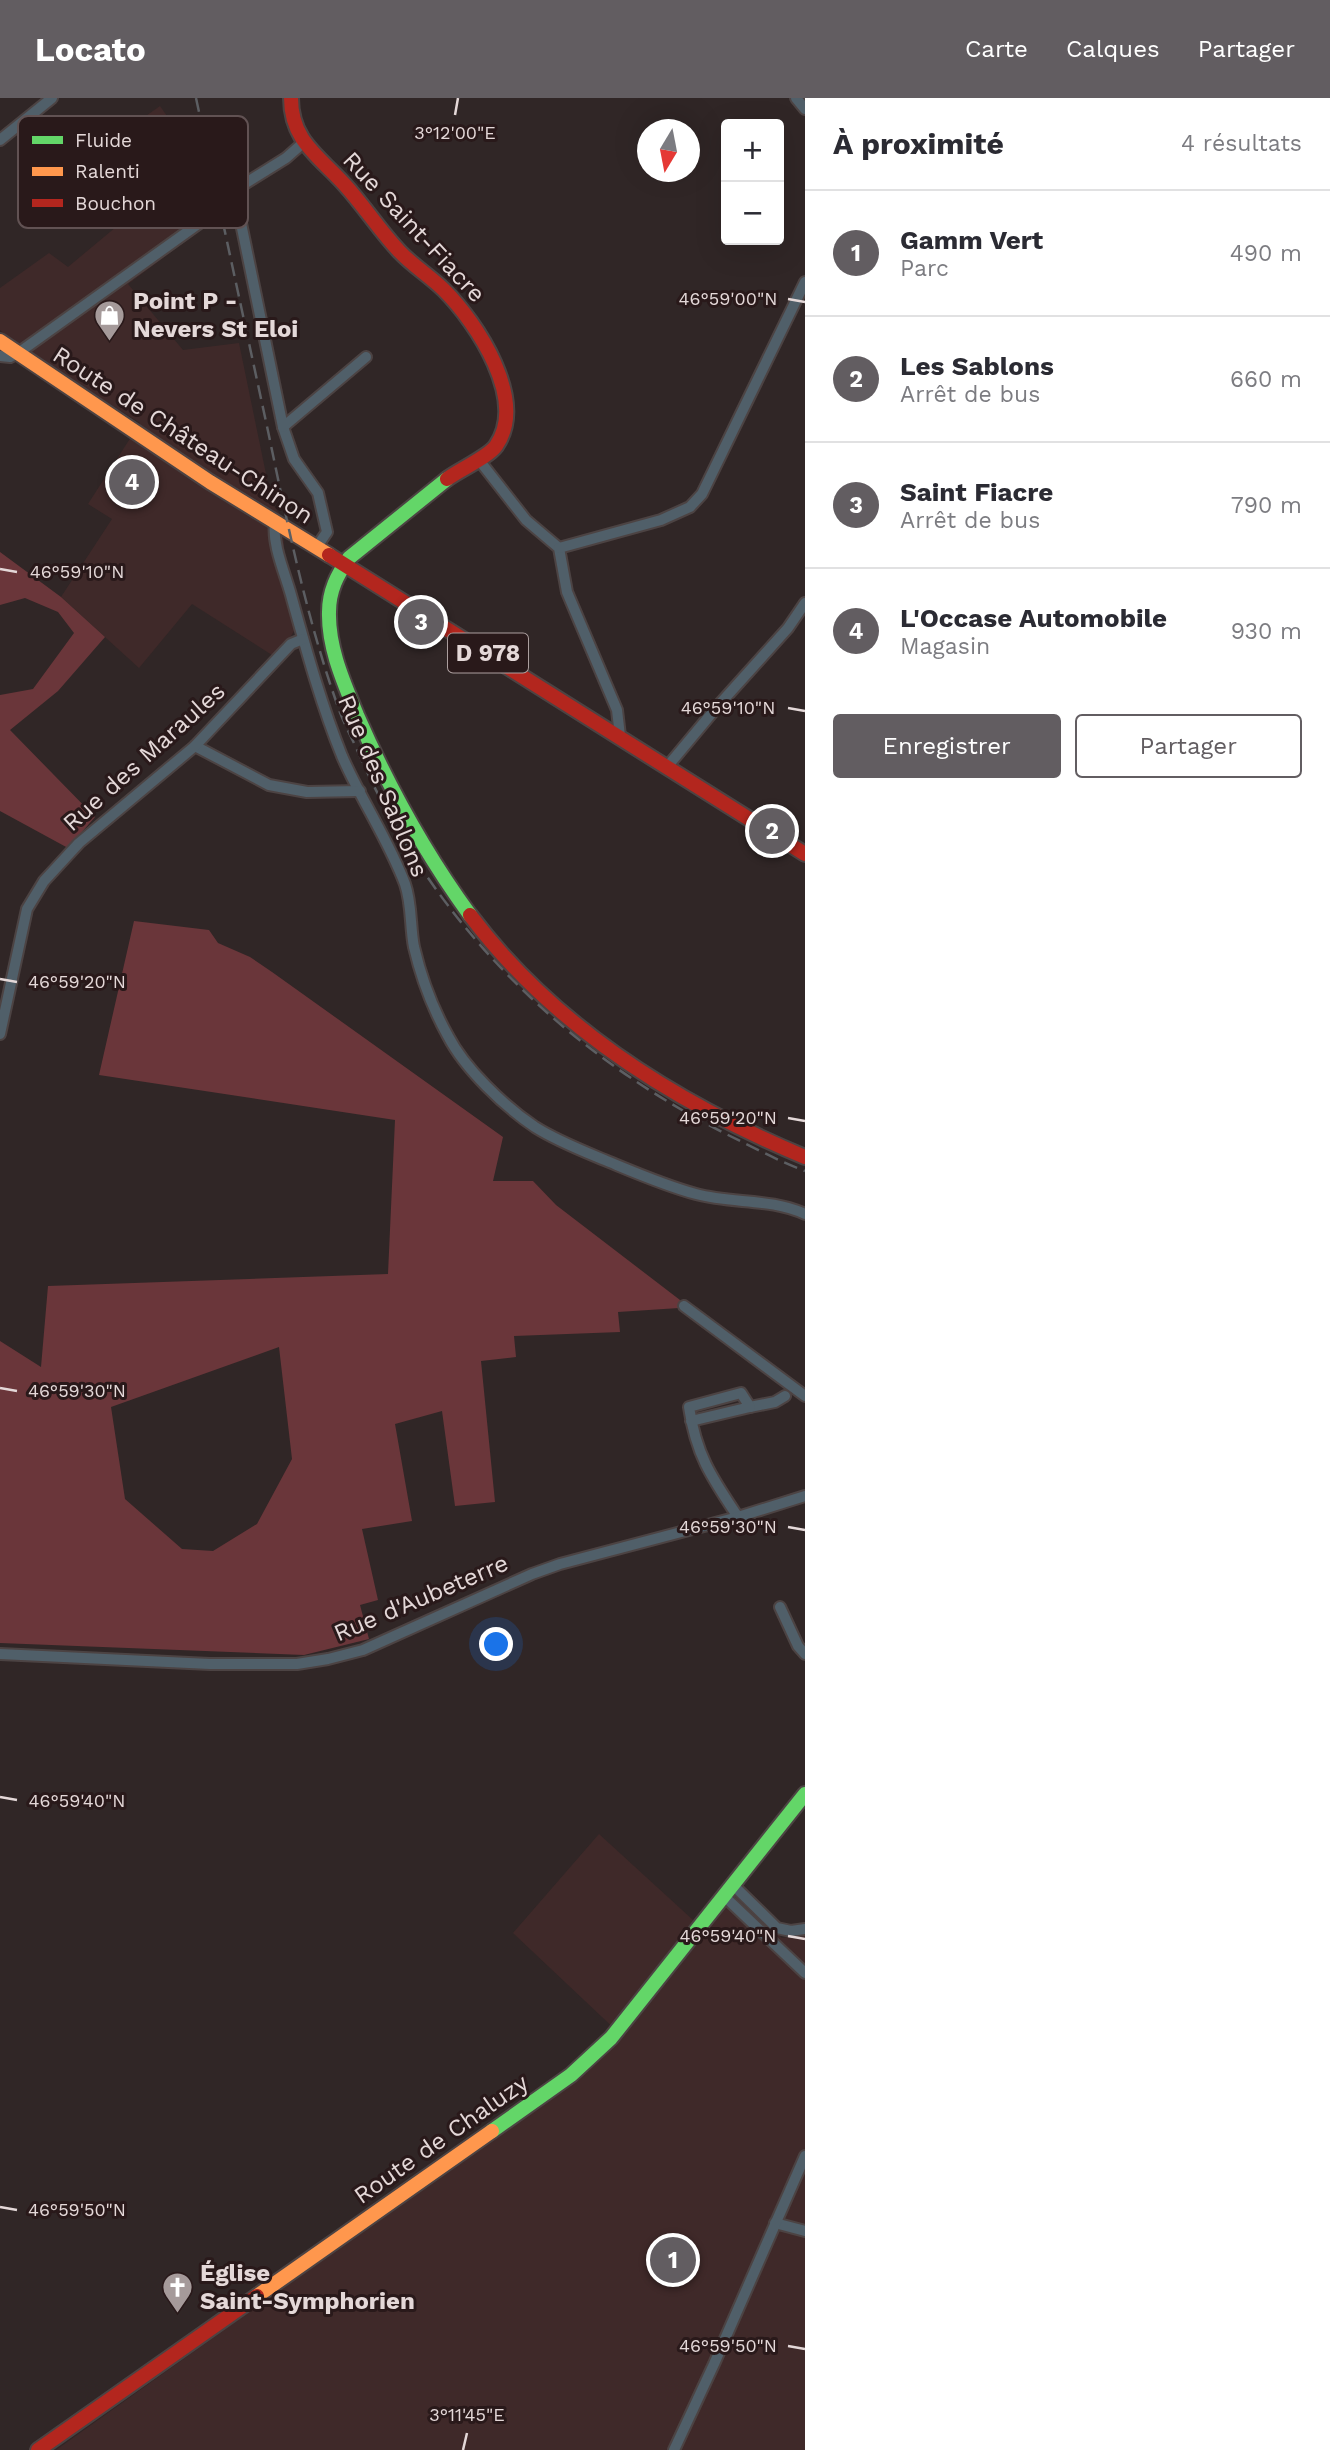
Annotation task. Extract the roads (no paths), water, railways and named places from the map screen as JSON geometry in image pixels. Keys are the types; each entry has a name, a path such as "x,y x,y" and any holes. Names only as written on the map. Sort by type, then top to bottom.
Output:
{"street":[{"path":"30,116 52,98"},
{"name":"Rue Saint-Fiacre","path":"291,98 289,110 292,123 303,143 345,186 406,258 460,306 479,333 501,379 505,401 505,426 496,447 464,466 343,564"},
{"path":"796,98 805,109"},
{"path":"0,140 18,125"},
{"path":"248,182 286,158 303,143"},
{"path":"0,356 10,357 17,353 193,228"},
{"path":"243,228 283,427 294,459 318,493 327,532 316,548"},
{"path":"559,548 662,520 690,507 702,494 805,282"},
{"name":"Route de Château-Chinon","path":"0,341 275,523 343,564"},
{"path":"283,427 366,357"},
{"path":"478,460 526,520 559,548 567,592 617,710 620,736"},
{"path":"275,523 279,554 303,639"},
{"path":"343,564 328,606 331,642 350,698 377,762 433,861 486,932 539,991 631,1065 685,1101 750,1134 805,1157"},
{"name":"D 978","path":"343,564 805,854"},
{"path":"667,767 717,706 788,628 805,603"},
{"name":"Rue des Maraules","path":"0,1034 27,909 44,881 79,843 195,746 291,644 303,639"},
{"name":"Rue des Sablons","path":"303,639 343,757 406,887 414,946 422,977 449,1038 476,1074 512,1109 537,1128 569,1144 695,1194 784,1206 805,1214"},
{"path":"195,746 269,786 307,792 360,791"},
{"path":"684,1306 805,1396"},
{"path":"738,1517 708,1471 689,1407 741,1393 750,1407 775,1402 785,1396"},
{"name":"Rue d'Aubeterre","path":"0,1654 209,1664 297,1664 328,1659 363,1650 541,1570 738,1517 805,1496"},
{"path":"780,1607 798,1646 805,1654"},
{"name":"Route de Chaluzy","path":"38,2450 571,2075 611,2038 805,1794"},
{"path":"728,1890 777,1928 791,1931 805,1929"},
{"path":"728,1890 805,1973"},
{"path":"674,2450 805,2156"},
{"path":"775,2223 805,2231"}],"railway":[{"path":"196,98 200,116"},
{"path":"224,228 282,500 326,671 339,710 358,752 389,814 424,872 464,926 509,976 558,1022 611,1064 728,1135 805,1171"}],"place":[{"name":"Point P - Nevers St Eloi","path":"110,342"},
{"name":"L'Occase Automobile","path":"132,482"},
{"name":"Saint Fiacre","path":"421,622"},
{"name":"Les Sablons","path":"772,831"},
{"name":"Gamm Vert","path":"673,2260"},
{"name":"Église Saint-Symphorien","path":"177,2314"}]}
